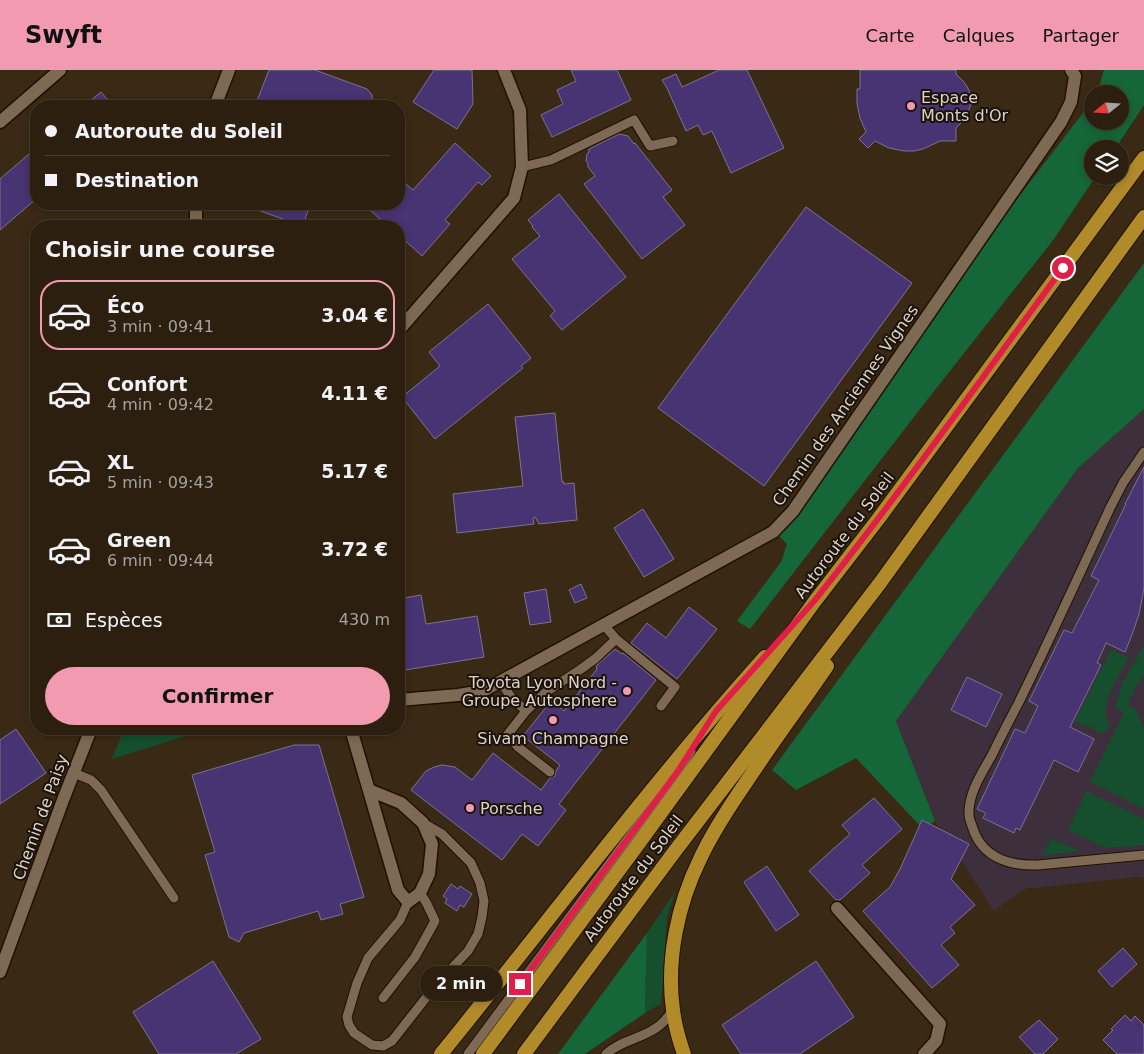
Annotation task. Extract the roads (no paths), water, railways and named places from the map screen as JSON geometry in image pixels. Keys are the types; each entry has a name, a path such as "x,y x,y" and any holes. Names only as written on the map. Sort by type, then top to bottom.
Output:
{"highway":[{"name":"Autoroute du Soleil","path":"483,1054 815,600 879,518 1144,158"},
{"name":"Autoroute du Soleil","path":"524,1054 675,851 880,583 1144,217"},
{"path":"684,1054 673,1010 671,984 677,923 689,883 699,859 736,797 844,642 880,583"},
{"path":"441,1054 716,711 815,600"}],"street":[{"path":"0,122 60,70"},
{"path":"217,100 229,70"},
{"path":"405,323 514,198 522,167 520,110 504,70"},
{"name":"Chemin des Anciennes Vignes","path":"405,699 458,695 483,690 773,532 793,511 1061,122 1071,102 1075,76 1071,70"},
{"name":"Chemin de Paisy","path":"0,972 89,735"},
{"path":"353,735 398,890 408,902 420,893 429,874 432,844 424,822 401,803 369,790"},
{"path":"837,908 940,1024 936,1041 924,1054"}],"lane":[{"path":"522,167 551,160 634,120 650,146 673,141"},
{"path":"1144,452 1110,508 977,784 971,800 969,816 976,836 984,849 1011,864 1028,866 1144,856"},
{"path":"604,625 616,639 675,687 660,706"},
{"path":"550,772 518,747 508,734 526,711 546,692 596,658 616,639"},
{"path":"500,682 511,697 526,711"},
{"path":"468,1054 678,771 716,711"},
{"path":"74,772 92,780 101,790 174,898"},
{"path":"408,902 400,920 368,958 346,1017 354,1033 372,1046 382,1046 392,1041 436,985 468,950 478,934 482,917 484,901 480,883 471,863 442,834 424,822"},
{"path":"383,998 415,957 434,921 420,893"},
{"path":"606,1054 618,1045 658,1027 673,1010"}],"place":[{"name":"Espace Monts d'Or","path":"911,106"},
{"name":"Toyota Lyon Nord - Groupe Autosphere","path":"627,691"},
{"name":"Sivam Champagne","path":"553,720"},
{"name":"Porsche","path":"470,808"}]}
